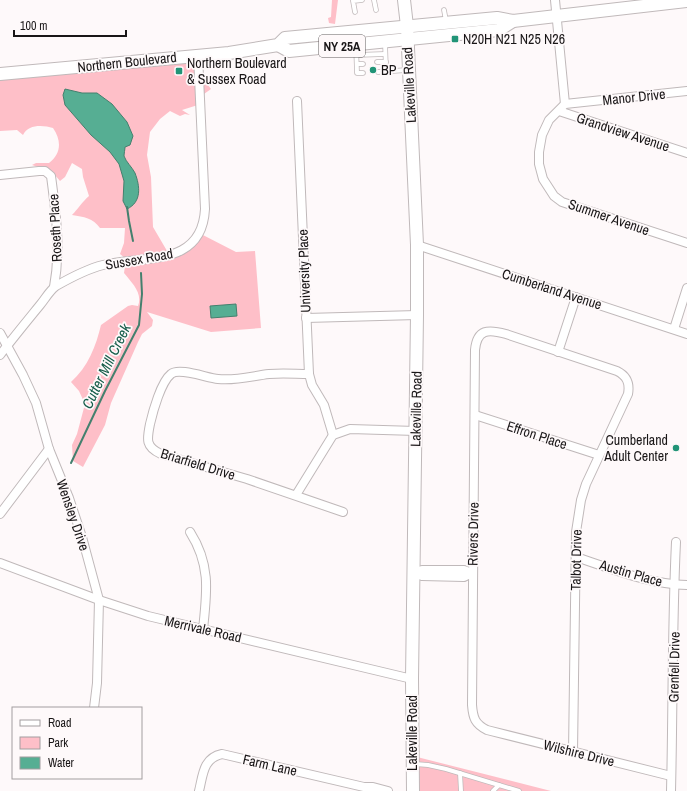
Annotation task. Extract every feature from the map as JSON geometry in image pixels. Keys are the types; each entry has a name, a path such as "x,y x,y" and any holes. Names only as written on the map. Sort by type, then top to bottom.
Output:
{"main road":[{"name":"Lakeville Road","path":"404,0 407,26 417,245 412,679 413,791"},
{"name":"Northern Boulevard","path":"0,74 229,53 278,45 285,38 497,18 513,21 687,1"},
{"name":"Northern Boulevard","path":"278,45 289,51 385,48 407,40 500,30 513,21"}],"street":[{"path":"555,0 565,104 559,110"},
{"name":"Sussex Road","path":"0,355 54,287 102,265 170,256 180,252 195,239 202,227 205,209 198,55"},
{"name":"Manor Drive","path":"565,104 687,91"},
{"name":"University Place","path":"297,102 309,374 312,385 324,405 333,435"},
{"name":"Grandview Avenue","path":"559,110 687,152"},
{"name":"Summer Avenue","path":"559,110 549,120 542,135 539,152 543,179 554,196 568,205 687,243"},
{"name":"Roseth Place","path":"0,175 45,171 51,176 57,222 57,269 54,287"},
{"name":"Cumberland Avenue","path":"417,245 687,334"},
{"path":"674,329 687,288"},
{"path":"558,352 576,297"},
{"path":"306,318 417,315"},
{"name":"Rivers Drive","path":"487,730 479,726 474,721 472,709 475,350 477,340 482,334 488,331 497,331 558,352"},
{"name":"Wensley Drive","path":"0,333 23,375 36,403 49,449 76,518 99,600 97,683 94,707"},
{"name":"Talbot Drive","path":"558,352 623,374 627,380 629,388 628,394 586,484 581,500 576,532 574,752"},
{"name":"Briarfield Drive","path":"309,374 270,374 240,379 220,380 182,372 173,372 167,379 159,395 152,415 148,437 149,445 161,454 247,479 343,512"},
{"name":"Effron Place","path":"475,415 599,455"},
{"path":"296,495 333,435 350,429 416,431"},
{"path":"0,514 27,481 49,449"},
{"path":"190,532 201,553 206,576 207,594 203,629"},
{"name":"Grenfell Drive","path":"671,791 676,542"},
{"name":"Austin Place","path":"576,556 651,581 674,585 687,585"},
{"name":"Merrivale Road","path":"0,563 99,600 148,616 412,679"},
{"path":"413,572 422,570 464,570 472,573"},
{"name":"Wilshire Drive","path":"487,730 671,776"},
{"name":"Farm Lane","path":"199,791 207,762 215,755 222,754 366,789 373,787 388,791"}],"lane":[{"path":"355,12 353,1 362,0"},
{"path":"374,0 376,10"},
{"path":"444,10 446,23"},
{"path":"385,48 386,71"},
{"path":"356,50 357,73 363,73"},
{"path":"377,62 386,62"},
{"path":"357,64 363,64"},
{"path":"378,72 409,70"},
{"path":"412,764 428,765 460,773 519,791"},
{"path":"460,773 460,791"},
{"path":"493,791 499,784"}],"green space":[{"path":"332,0 338,0 335,24 329,23 328,18 331,17"},
{"path":"198,55 201,76 211,89 204,94 201,104 182,110 190,115 185,114 180,116 170,111 160,119 150,132 147,155 151,177 153,227 170,256 199,233 236,252 255,251 261,328 211,332 147,312 153,320 152,326 142,334 138,342 111,403 105,425 83,467 73,461 72,445 77,434 85,404 79,391 71,382 87,363 97,341 101,325 128,306 138,306 138,292 124,273 126,259 120,254 124,243 125,228 100,228 91,220 72,215 89,196 82,169 72,163 65,177 60,181 54,174 32,165 36,163 49,163 56,156 59,142 53,128 36,126 25,131 23,135 17,130 0,131 0,74"},
{"path":"413,756 421,758 551,791 413,791"}],"water":[{"path":"65,89 82,93 97,93 112,104 127,122 133,136 130,145 125,147 124,156 135,173 139,188 135,202 127,209 123,201 124,181 119,164 110,152 91,135 65,105 63,95"},
{"path":"236,304 237,316 211,318 210,306"}],"waterway":[{"name":"Cutter Mill Creek","path":"127,207 133,241"},
{"name":"Cutter Mill Creek","path":"71,463 105,391 139,325 142,294 141,273"}],"place":[{"name":"N20H N21 N25 N26","path":"455,39"},
{"name":"BP","path":"373,70"},
{"name":"Northern Boulevard & Sussex Road","path":"179,71"},
{"name":"Cumberland Adult Center","path":"676,448"}]}
